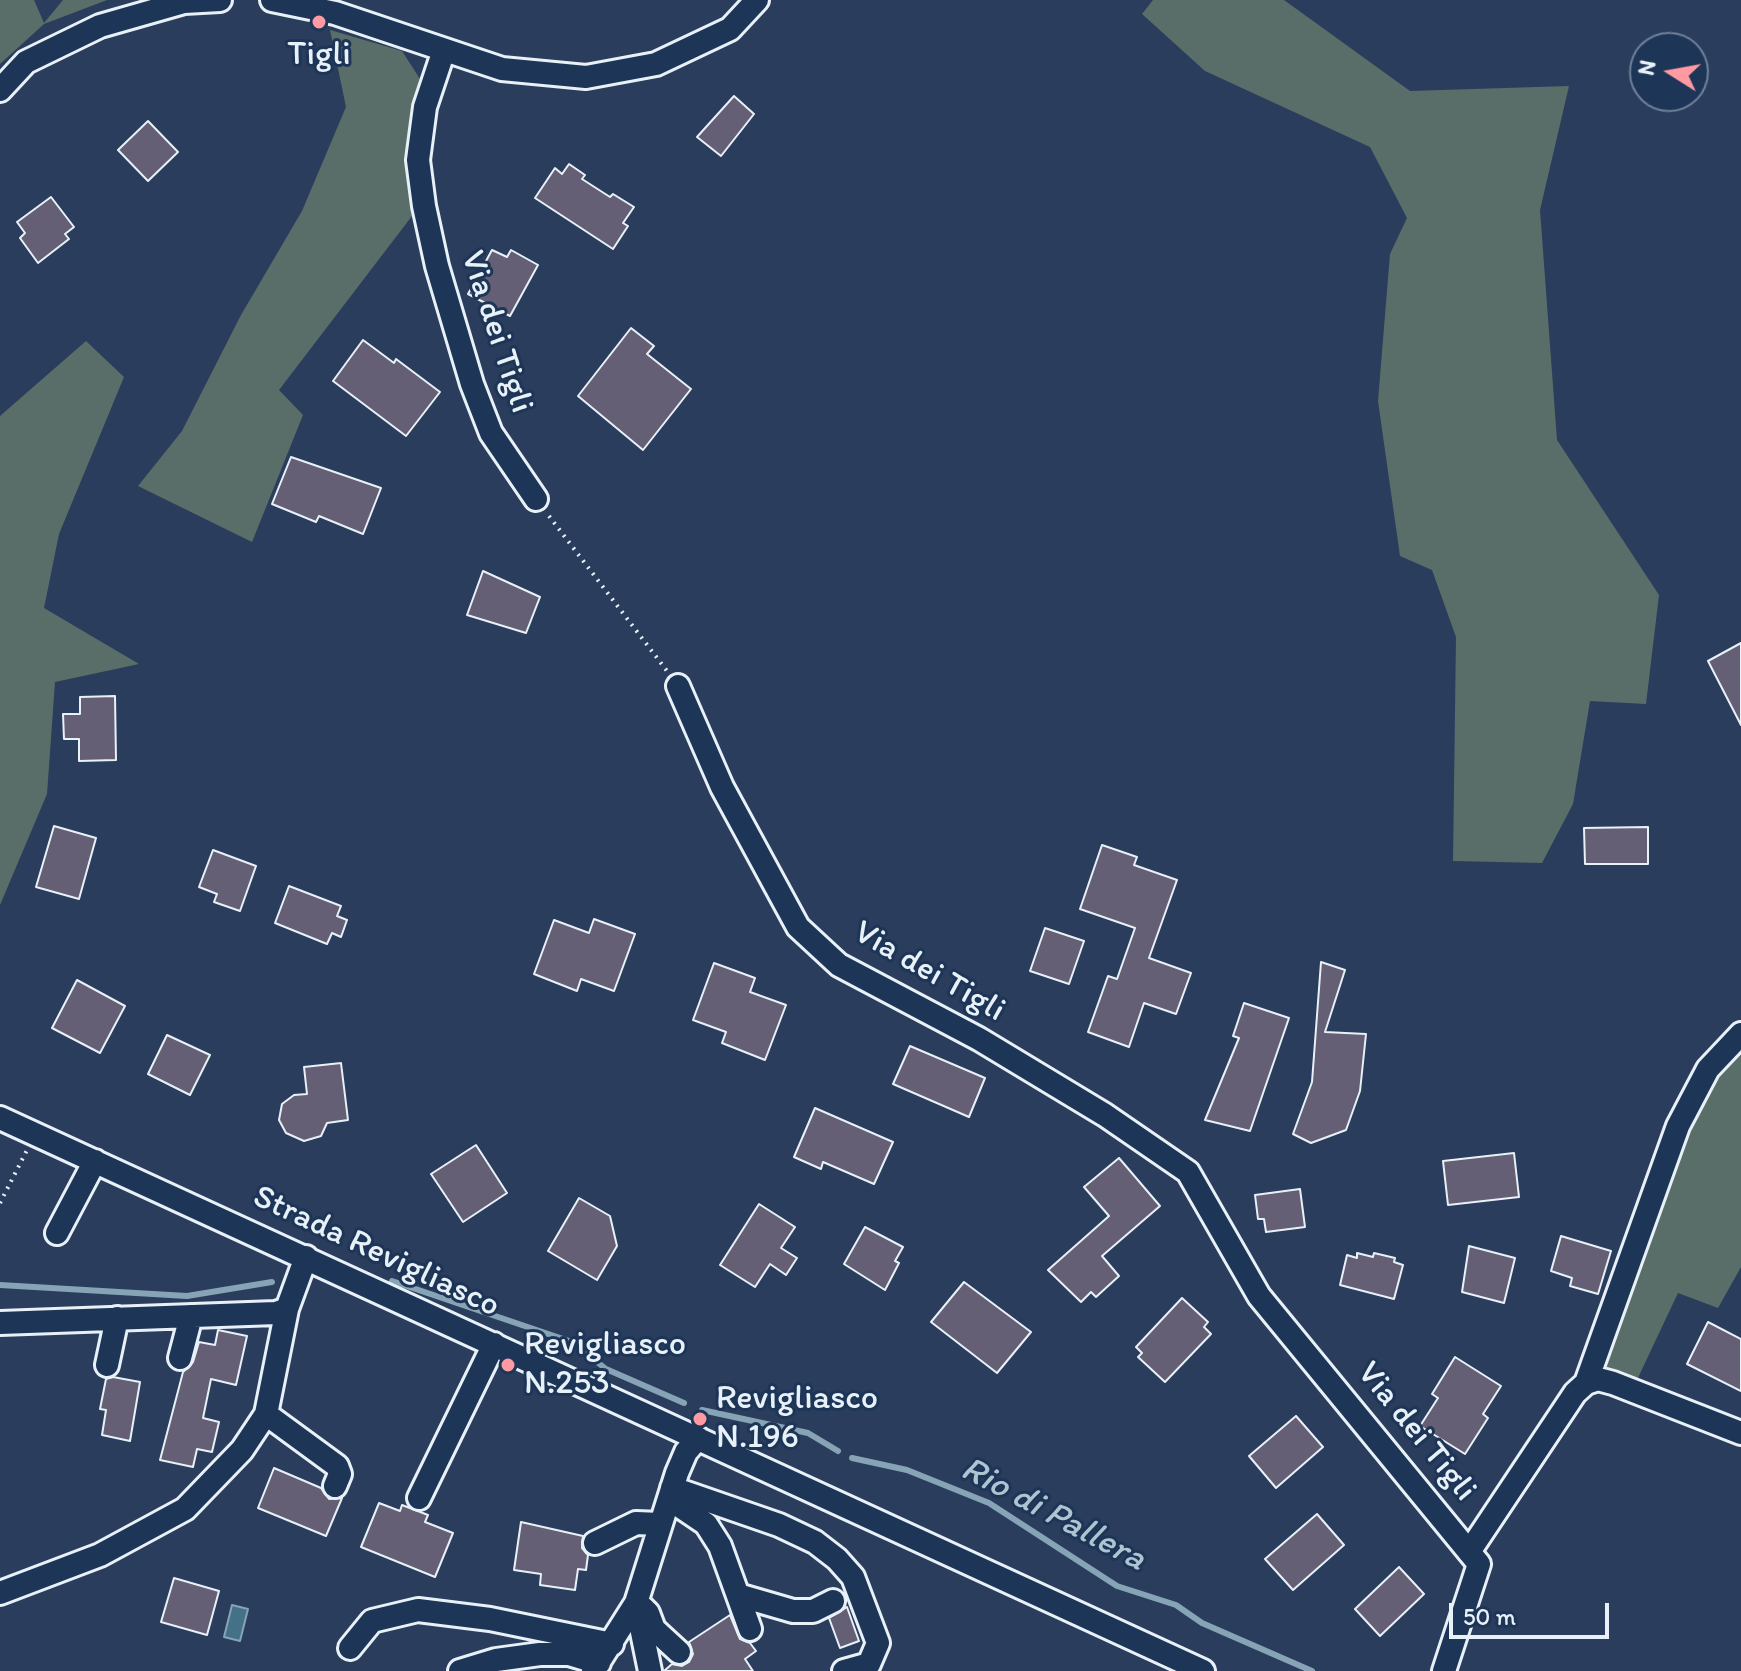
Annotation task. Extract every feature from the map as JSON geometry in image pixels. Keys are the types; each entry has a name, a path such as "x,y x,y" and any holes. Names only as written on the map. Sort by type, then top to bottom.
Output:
{"street":[{"path":"0,90 26,62 100,26 184,2 220,0"},
{"path":"272,0 335,13 502,69 586,77 656,64 730,29 757,0"},
{"name":"Via dei Tigli","path":"444,50 423,120 418,160 424,206 437,266 472,384 491,433 536,499"},
{"name":"Via dei Tigli","path":"678,686 722,787 798,927 839,965 979,1039 1105,1115 1188,1172 1259,1296 1479,1564 1444,1671"},
{"path":"1586,1383 1678,1126 1708,1069 1741,1034"},
{"name":"Strada Revigliasco","path":"3,1124 35,1134 306,1257 1203,1671"},
{"path":"57,1233 95,1161"},
{"path":"0,1593 100,1555 185,1509 260,1423 287,1309 306,1257"},
{"path":"0,1323 276,1313 287,1309"},
{"path":"180,1358 191,1316"},
{"path":"107,1365 117,1318"},
{"path":"419,1498 494,1344"},
{"path":"1469,1552 1575,1393 1586,1383 1598,1379 1613,1383 1741,1433"},
{"path":"206,1471 231,1442 260,1423"},
{"path":"260,1423 337,1466 340,1474 335,1486"},
{"path":"460,1671 496,1660 540,1654 569,1654 596,1667 636,1603 686,1452 698,1438"},
{"path":"671,1493 706,1524 720,1546 750,1629"},
{"path":"671,1493 779,1525 815,1542 837,1559 853,1577 878,1643 869,1664 844,1671"},
{"path":"595,1543 636,1523 660,1524"},
{"path":"738,1595 793,1611 813,1611 833,1601"},
{"path":"636,1603 648,1613 654,1629 663,1640 679,1652"},
{"path":"636,1603 650,1671"},
{"path":"350,1648 372,1621 418,1610 490,1619 612,1644"}],"path":[{"path":"536,499 678,686"},
{"path":"0,1203 35,1134"}],"green space":[{"path":"0,0 34,0 44,23 63,0 107,0 44,24 0,64"},
{"path":"1153,0 1284,0 1410,91 1569,86 1540,210 1557,440 1659,595 1646,704 1590,701 1573,804 1542,863 1453,861 1456,637 1432,570 1400,556 1378,401 1390,254 1407,218 1370,147 1205,71 1142,14"},
{"path":"330,30 402,51 420,79 409,164 412,216 279,390 303,415 252,542 138,486 182,431 241,315 302,211 346,107"},
{"path":"86,341 124,377 59,534 44,608 139,664 55,682 47,794 0,905 0,416"},
{"path":"1741,1043 1741,1267 1718,1308 1678,1293 1636,1382 1598,1369 1683,1134 1711,1074"}],"water":[{"path":"232,1605 248,1609 240,1641 224,1637"}],"building":[{"path":"734,96 754,114 721,156 697,137"},
{"path":"148,121 178,152 148,181 118,150"},
{"path":"569,164 585,175 582,179 610,197 613,194 634,207 623,223 628,226 613,249 535,198 555,168 562,174"},
{"path":"51,197 74,227 65,234 69,239 38,263 20,238 25,233 17,222"},
{"path":"492,250 507,257 511,250 538,265 510,316 468,294"},
{"path":"631,328 654,346 647,354 691,389 643,450 578,396"},
{"path":"363,340 394,363 396,359 440,392 406,436 333,381"},
{"path":"291,457 381,488 363,534 319,516 316,522 272,504"},
{"path":"483,571 540,597 526,633 467,615"},
{"path":"1741,643 1741,725 1708,661"},
{"path":"115,696 116,760 79,761 79,739 64,739 63,714 80,714 80,697"},
{"path":"54,826 96,838 79,899 36,887"},
{"path":"1648,827 1648,864 1585,864 1584,828"},
{"path":"1102,845 1137,857 1134,865 1177,880 1149,958 1191,973 1176,1014 1144,1003 1129,1047 1088,1032 1108,976 1117,979 1135,928 1080,909"},
{"path":"213,850 256,866 240,911 214,902 217,894 199,887"},
{"path":"289,886 341,906 337,916 347,920 341,937 332,933 327,944 275,923"},
{"path":"594,919 635,934 614,991 581,979 577,991 534,974 554,920 589,933"},
{"path":"1045,928 1084,941 1069,984 1030,971"},
{"path":"1321,962 1345,970 1325,1032 1366,1034 1360,1091 1346,1130 1311,1143 1293,1134 1312,1082"},
{"path":"714,963 755,978 750,992 786,1005 765,1060 722,1043 726,1032 693,1020"},
{"path":"77,980 125,1006 100,1053 52,1028"},
{"path":"1244,1003 1289,1018 1250,1131 1205,1120 1239,1038 1233,1036"},
{"path":"167,1035 210,1055 190,1095 148,1074"},
{"path":"910,1046 985,1078 969,1117 893,1084"},
{"path":"341,1063 348,1120 327,1123 321,1136 304,1141 286,1133 279,1120 282,1104 294,1095 307,1094 304,1067"},
{"path":"815,1108 893,1142 874,1184 823,1162 821,1169 794,1157"},
{"path":"476,1145 507,1193 463,1222 431,1174"},
{"path":"1514,1153 1519,1197 1448,1205 1443,1161"},
{"path":"1119,1158 1160,1206 1102,1256 1119,1276 1096,1297 1091,1292 1081,1302 1048,1270 1109,1216 1084,1187"},
{"path":"1300,1189 1305,1227 1266,1232 1264,1219 1258,1219 1255,1195"},
{"path":"579,1198 610,1216 617,1246 597,1280 548,1251"},
{"path":"759,1204 795,1227 781,1248 797,1258 786,1275 770,1264 755,1287 720,1265"},
{"path":"865,1227 903,1247 895,1261 899,1263 885,1290 844,1264"},
{"path":"1561,1236 1611,1251 1598,1294 1570,1286 1572,1278 1551,1271"},
{"path":"1469,1246 1515,1258 1504,1303 1462,1292"},
{"path":"1357,1253 1395,1258 1394,1262 1403,1265 1394,1299 1340,1285 1347,1255 1357,1258"},
{"path":"964,1282 1031,1332 997,1373 931,1322"},
{"path":"1182,1298 1208,1322 1204,1327 1211,1334 1165,1382 1138,1357 1142,1353 1136,1347"},
{"path":"1708,1322 1741,1339 1741,1391 1687,1364"},
{"path":"218,1330 247,1336 236,1385 211,1379 203,1418 219,1422 212,1452 197,1449 193,1467 160,1460 183,1372 193,1362 199,1342 215,1345"},
{"path":"1455,1357 1501,1386 1483,1414 1488,1418 1465,1454 1420,1426 1438,1398 1432,1394"},
{"path":"113,1377 140,1382 130,1441 102,1435 106,1410 100,1409 106,1379"},
{"path":"1296,1416 1323,1447 1276,1488 1249,1456"},
{"path":"274,1468 321,1488 329,1499 342,1498 326,1536 258,1508"},
{"path":"379,1503 400,1511 402,1505 428,1515 425,1522 453,1533 435,1577 361,1547"},
{"path":"1317,1514 1344,1545 1293,1590 1265,1559"},
{"path":"521,1522 583,1536 582,1548 588,1555 586,1570 578,1569 575,1590 540,1585 541,1574 514,1570"},
{"path":"1399,1567 1424,1594 1380,1636 1355,1609"},
{"path":"174,1578 219,1591 207,1635 161,1622"},
{"path":"847,1607 859,1641 840,1648 829,1618"},
{"path":"730,1615 740,1639 750,1643 756,1651 745,1659 753,1671 664,1671 672,1664 682,1666 689,1662 693,1654 689,1642"}],"waterway":[{"name":"Rio di Pallera","path":"392,1281 569,1341"},
{"name":"Rio di Pallera","path":"0,1285 187,1296 272,1282"},
{"name":"Rio di Pallera","path":"587,1354 606,1369 684,1403"},
{"name":"Rio di Pallera","path":"702,1410 808,1433 838,1451"},
{"name":"Rio di Pallera","path":"852,1458 907,1470 989,1503 1117,1586 1176,1605 1202,1623 1312,1671"}],"place":[{"name":"Tigli","path":"319,22"},
{"name":"Revigliasco N.253","path":"508,1365"},
{"name":"Revigliasco N.196","path":"700,1419"}]}
